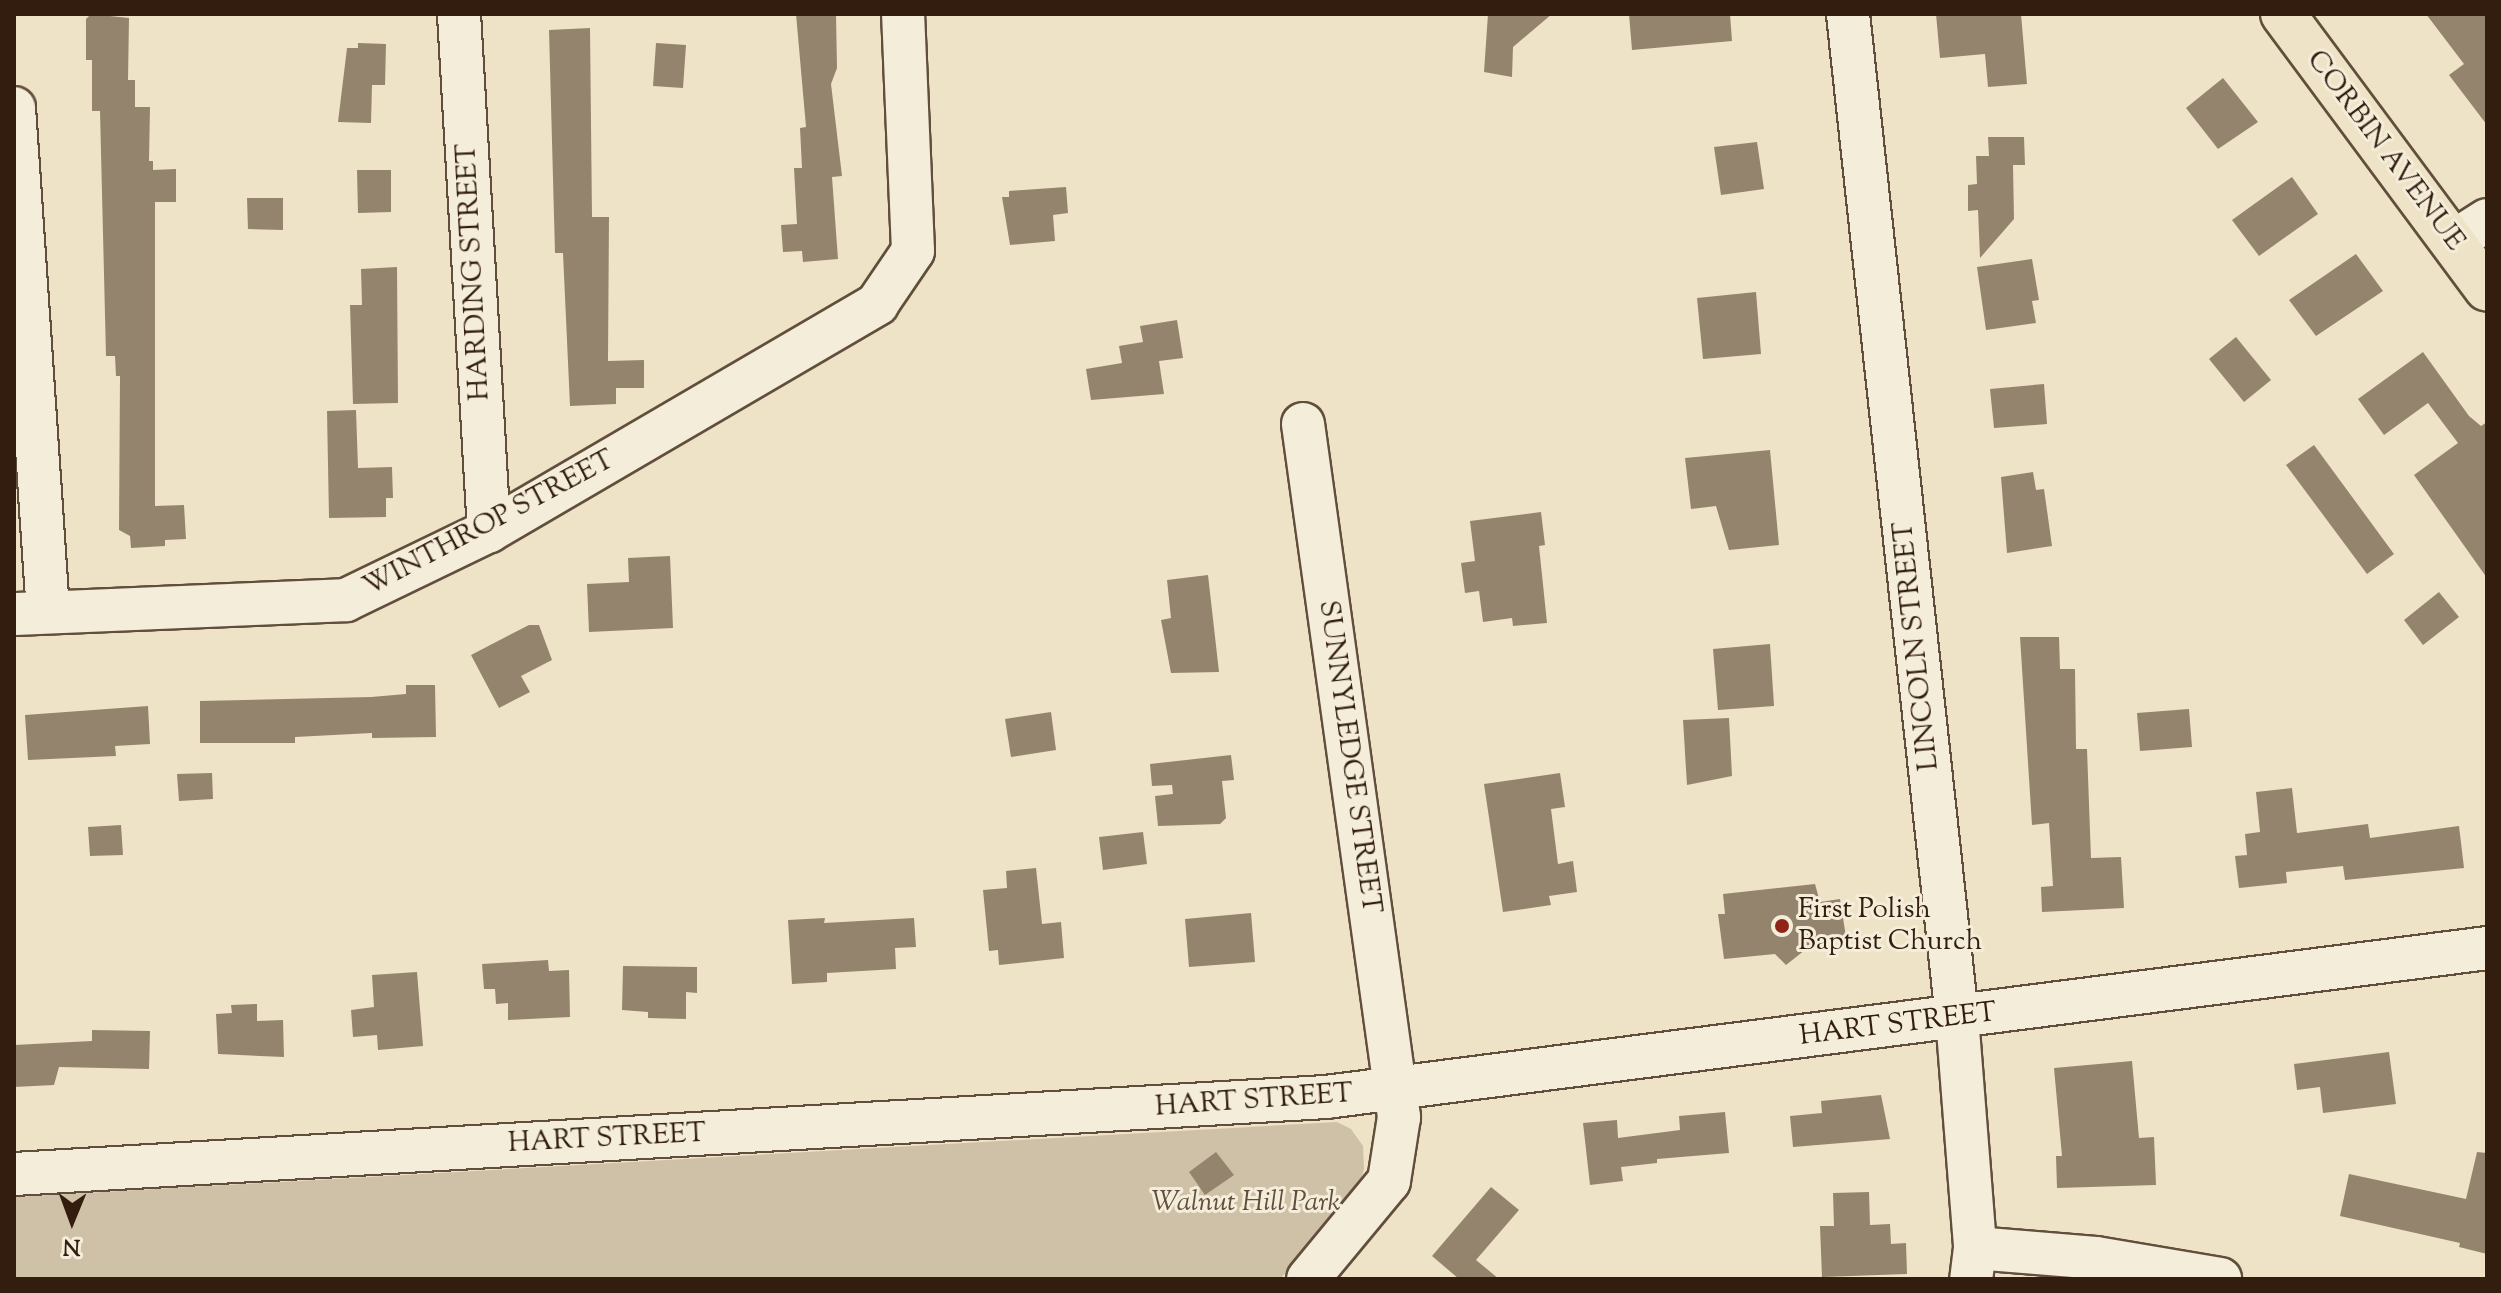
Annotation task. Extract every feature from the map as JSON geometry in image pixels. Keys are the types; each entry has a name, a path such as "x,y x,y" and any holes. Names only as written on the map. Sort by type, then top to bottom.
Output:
{"main road":[{"name":"CORBIN AVENUE","path":"2283,14 2470,231 2487,289"}],"street":[{"name":"HARDING STREET","path":"459,14 489,531"},
{"name":"WINTHROP STREET","path":"31,613 346,600 489,531 877,304 913,251 903,14"},
{"name":"LINCOLN STREET","path":"1848,14 1957,1017 1973,1264"},
{"path":"14,108 31,613"},
{"name":"SUNNYLEDGE STREET","path":"1303,424 1396,1090 1398,1152 1389,1181 1308,1279"},
{"name":"HART STREET","path":"14,1174 1396,1090 2487,948"},
{"path":"1973,1264 2096,1258 2220,1279"}],"green space":[{"name":"Walnut Hill Park","path":"1337,1122 1351,1129 1363,1146 1364,1169 1358,1191 1280,1279 14,1279 14,1197"}],"building":[{"path":"91,14 129,18 128,80 135,80 135,107 150,107 149,161 153,161 153,170 176,169 176,202 155,202 155,506 184,505 186,539 165,540 165,546 131,548 130,536 119,530 120,376 116,376 115,356 106,356 100,111 92,111 92,60 86,60 86,19"},
{"path":"796,14 836,14 837,68 831,84 842,176 832,177 838,259 803,262 802,251 783,252 781,225 797,224 794,168 802,168 800,128 806,127"},
{"path":"1488,14 1552,14 1513,47 1512,77 1484,72"},
{"path":"1629,14 1730,14 1732,41 1632,50"},
{"path":"1936,14 2021,14 2027,84 1988,87 1985,54 1940,58"},
{"path":"2426,14 2487,14 2487,125 2449,75 2464,64"},
{"path":"590,28 592,217 609,217 608,361 644,360 644,388 616,388 616,404 570,406 563,253 555,253 549,30"},
{"path":"358,43 386,44 385,85 372,85 371,123 338,122 347,48 358,48"},
{"path":"656,43 686,45 683,88 653,86"},
{"path":"2223,78 2258,122 2218,149 2186,108"},
{"path":"1988,137 2024,137 2025,165 2013,165 2014,219 1980,258 1978,210 1968,211 1968,185 1977,184 1976,156 1989,156"},
{"path":"1757,142 1764,189 1721,195 1714,147"},
{"path":"357,170 391,170 391,212 358,213"},
{"path":"2292,177 2318,214 2259,256 2232,220"},
{"path":"1066,187 1068,213 1053,215 1055,241 1010,245 1002,197 1009,197 1009,191"},
{"path":"247,198 283,198 283,230 248,229"},
{"path":"2356,254 2383,291 2316,336 2289,300"},
{"path":"2032,259 2039,300 2032,301 2036,323 1986,330 1977,267"},
{"path":"397,267 398,403 353,404 350,305 362,305 361,269"},
{"path":"1756,292 1761,354 1703,359 1697,298"},
{"path":"1177,320 1183,358 1159,361 1164,394 1091,400 1086,369 1122,363 1119,346 1143,342 1140,326"},
{"path":"2236,337 2271,380 2244,402 2209,359"},
{"path":"2423,352 2469,416 2481,426 2487,422 2487,578 2414,475 2458,443 2428,403 2384,435 2358,399"},
{"path":"2044,384 2047,424 1994,428 1990,389"},
{"path":"356,410 358,468 392,467 393,498 386,498 386,517 329,518 327,411"},
{"path":"2314,445 2394,554 2367,574 2286,465"},
{"path":"1770,450 1779,545 1729,550 1716,506 1691,509 1685,458"},
{"path":"2033,472 2036,490 2044,489 2052,546 2007,553 2001,477"},
{"path":"1541,512 1545,545 1539,546 1547,623 1513,626 1512,618 1483,622 1479,591 1465,593 1461,563 1475,561 1470,521"},
{"path":"670,556 673,628 589,632 587,584 629,582 628,558"},
{"path":"1208,575 1219,672 1171,673 1161,620 1171,618 1167,580"},
{"path":"2439,592 2459,617 2423,645 2404,620"},
{"path":"529,625 539,625 552,660 521,676 530,692 499,708 471,655"},
{"path":"2020,637 2059,637 2060,669 2075,669 2076,749 2087,749 2091,858 2121,857 2124,908 2042,912 2041,887 2053,886 2049,823 2032,825"},
{"path":"1770,644 1774,706 1718,710 1713,649"},
{"path":"406,685 435,685 436,737 372,738 372,733 295,737 295,743 200,743 200,701 371,697 406,694"},
{"path":"148,706 150,744 115,746 116,756 28,760 25,715"},
{"path":"2189,709 2192,747 2140,751 2137,713"},
{"path":"1051,712 1056,750 1011,757 1005,719"},
{"path":"1729,718 1732,776 1687,785 1683,720"},
{"path":"1231,755 1234,780 1222,781 1226,818 1220,824 1158,826 1155,796 1173,794 1172,785 1152,786 1150,764"},
{"path":"212,773 213,799 179,801 177,774"},
{"path":"1560,773 1565,807 1551,809 1558,864 1573,861 1577,892 1549,896 1551,905 1503,912 1484,784"},
{"path":"2292,788 2297,833 2368,824 2370,838 2459,826 2464,868 2345,880 2343,866 2286,872 2287,883 2239,888 2235,856 2247,855 2245,834 2260,832 2256,792"},
{"path":"121,825 123,855 90,856 88,827"},
{"path":"1143,832 1147,864 1103,870 1099,837"},
{"path":"1036,868 1042,924 1061,922 1064,958 999,965 998,950 989,951 983,890 1007,888 1006,871"},
{"name":"First Polish Baptist Church","path":"1815,884 1820,902 1840,899 1846,937 1825,940 1826,947 1805,950 1786,965 1775,954 1724,959 1718,914 1725,914 1723,894"},
{"path":"1251,913 1255,962 1189,967 1185,919"},
{"path":"825,918 824,923 914,918 916,947 895,948 896,969 827,973 827,982 792,984 788,920"},
{"path":"548,960 549,971 569,970 570,1017 508,1020 508,1003 496,1004 495,989 484,989 482,964"},
{"path":"623,966 697,967 697,993 686,992 686,1019 648,1018 648,1012 622,1010"},
{"path":"417,972 423,1046 378,1050 377,1035 353,1037 351,1010 374,1007 372,975"},
{"path":"257,1004 257,1021 283,1020 284,1057 218,1054 216,1014 232,1013 231,1005"},
{"path":"92,1030 150,1031 149,1069 59,1067 54,1085 14,1087 14,1045 92,1041"},
{"path":"2389,1052 2396,1104 2323,1113 2320,1087 2297,1090 2294,1064"},
{"path":"2132,1061 2139,1138 2154,1137 2156,1185 2057,1188 2056,1156 2062,1156 2054,1068"},
{"path":"1881,1095 1890,1139 1793,1147 1790,1116 1822,1113 1821,1101"},
{"path":"1725,1112 1729,1153 1657,1159 1657,1163 1621,1167 1623,1181 1590,1185 1583,1123 1617,1120 1618,1138 1680,1130 1679,1116"},
{"path":"1216,1152 1234,1175 1205,1195 1189,1172"},
{"path":"2477,1152 2487,1153 2487,1254 2459,1247 2460,1243 2340,1216 2349,1174 2466,1199"},
{"path":"1491,1187 1519,1210 1476,1260 1499,1279 1459,1279 1432,1256"},
{"path":"1869,1192 1870,1225 1890,1224 1891,1244 1906,1243 1907,1274 1822,1277 1820,1226 1834,1226 1833,1193"}],"place":[{"name":"First Polish Baptist Church","path":"1782,926"}]}
